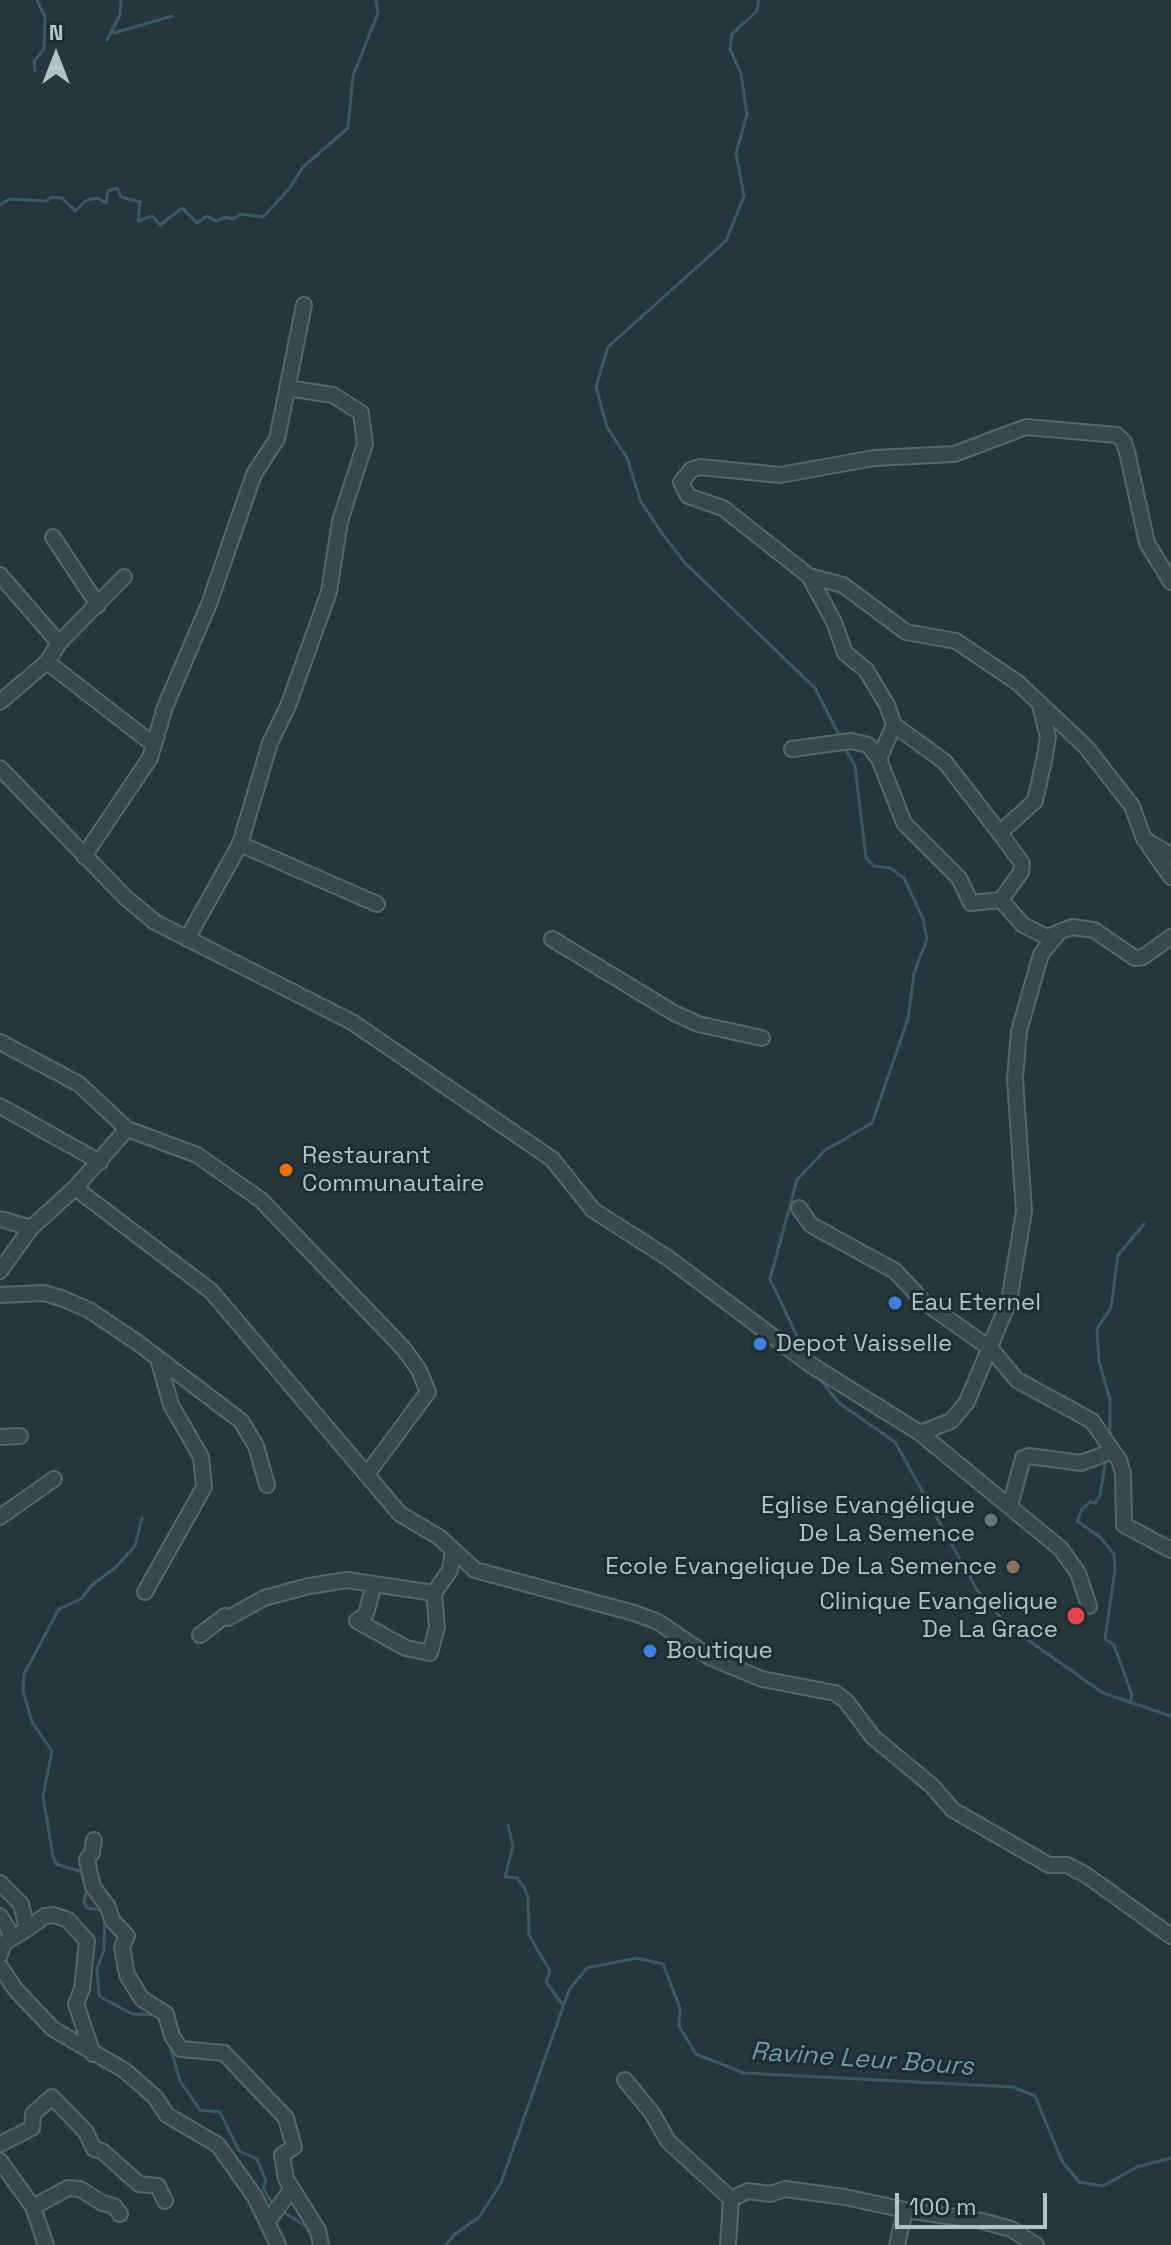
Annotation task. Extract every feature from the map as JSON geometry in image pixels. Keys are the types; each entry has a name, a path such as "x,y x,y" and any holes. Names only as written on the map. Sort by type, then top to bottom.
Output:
{"street":[{"path":"84,856 150,758 180,668 209,604 254,474 277,439 304,305"},
{"path":"187,939 240,844 270,743 288,706 329,592 340,521 365,444 361,413 333,395 287,388"},
{"path":"1171,582 1147,543 1127,452 1124,442 1117,435 1026,427 954,454 874,458 780,475 700,467 685,475 681,482 688,496 723,508 809,576 853,590 906,632 956,641 1039,701 1086,747 1132,806 1144,839 1171,877"},
{"path":"53,537 98,605"},
{"path":"0,575 59,643"},
{"path":"792,749 851,741 868,745 879,759 904,823 959,878 971,903 1001,900 1021,872 1022,863 945,762 894,725 887,705 866,670 845,653 834,622 809,576"},
{"path":"0,702 47,662 59,643 124,577"},
{"path":"47,662 154,745"},
{"path":"1002,836 1004,829 1035,801 1048,737 1039,701"},
{"path":"879,759 894,725"},
{"path":"0,768 84,856 155,922 364,1031 552,1159 593,1210 668,1258 808,1363 920,1433 1061,1549 1078,1573 1089,1606"},
{"path":"1144,839 1171,855"},
{"path":"240,844 377,904"},
{"path":"1001,900 1023,925 1047,937 1072,927 1094,930 1135,958 1143,957 1171,937"},
{"path":"920,1433 956,1417 991,1349 1009,1301 1023,1224 1023,1167 1015,1079 1019,1031 1041,954 1057,935"},
{"path":"552,939 674,1013 698,1024 762,1038"},
{"path":"0,1042 79,1084 127,1129 197,1155 261,1200 403,1348 419,1370 428,1392 368,1473"},
{"path":"0,1106 100,1162"},
{"path":"0,1271 31,1228 75,1188 127,1129"},
{"path":"75,1188 211,1291 400,1514 439,1537 483,1574 658,1622 711,1658 762,1679 835,1693 846,1701 873,1737 932,1786 953,1810 1049,1865 1067,1865 1086,1875 1171,1936"},
{"path":"799,1208 811,1225 895,1271 924,1302 991,1349 1017,1380 1092,1421 1107,1454 1123,1473 1124,1525 1171,1550"},
{"path":"0,1219 31,1228"},
{"path":"0,1295 44,1293 71,1301 138,1343 159,1362 241,1421 256,1446 267,1485"},
{"path":"145,1592 204,1487 201,1457 171,1405 159,1362"},
{"path":"0,1437 20,1436"},
{"path":"1010,1506 1023,1458 1035,1456 1074,1463 1107,1454"},
{"path":"0,1517 54,1479"},
{"path":"374,1584 366,1614 357,1621 406,1648 430,1653 437,1627 434,1593 450,1570 453,1550"},
{"path":"200,1635 225,1616 228,1618 264,1598 289,1590 347,1580 434,1593"},
{"path":"94,1840 87,1859 91,1881 112,1920 127,1936 122,1947 127,1975 142,1999 166,2014 172,2036 181,2049 224,2053 286,2118 294,2147 282,2155 286,2179 318,2230 321,2245"},
{"path":"0,1883 21,1904 27,1929"},
{"path":"0,1955 1,1946 45,1916 54,1915 68,1920 87,1941 82,1989 76,2004 93,2054"},
{"path":"0,1916 13,1937"},
{"path":"0,1966 8,1988 53,2029 124,2070 155,2097 167,2115 218,2145 253,2192 274,2213 278,2245"},
{"path":"625,2080 652,2113 668,2141 731,2199"},
{"path":"0,2144 32,2128 33,2114 52,2097 86,2132 94,2149 102,2151 139,2184 158,2186 165,2201"},
{"path":"0,2161 33,2207 46,2245"},
{"path":"33,2207 68,2188 80,2189 102,2203 114,2206 120,2214"},
{"path":"731,2199 748,2191 770,2194 785,2189 982,2221 1011,2229 1036,2245"},
{"path":"274,2213 291,2190"},
{"path":"728,2245 731,2199"},
{"path":"897,2245 905,2210"}],"waterway":[{"path":"35,71 34,61 44,49 45,17 37,0"},
{"path":"107,40 120,15 121,0"},
{"path":"0,205 9,199 46,201 52,197 62,198 75,211 87,200 98,198 106,203 108,191 117,188 121,197 140,202 138,221 152,216 160,225 182,208 197,223 207,216 216,221 226,217 233,219 241,214 263,217 290,188 302,168 348,128 353,76 378,13 376,0"},
{"path":"759,0 757,11 732,34 730,49 741,74 747,114 736,153 744,196 726,241 608,347 596,387 607,427 627,458 641,502 661,532 685,563 815,688 840,737"},
{"path":"114,33 172,16"},
{"path":"805,1353 770,1279 797,1180 824,1151 872,1123 908,1019 914,973 927,939 923,919 904,878 890,868 874,866 866,858 855,766 845,748"},
{"path":"1110,1435 1110,1400 1099,1362 1097,1329 1111,1308 1118,1255 1144,1224"},
{"path":"818,1377 839,1403 895,1442 977,1590 1008,1626 1103,1693 1171,1716"},
{"path":"1106,1458 1100,1495 1095,1503 1090,1502 1082,1509 1077,1521 1100,1537 1114,1554 1115,1570 1105,1639 1114,1645 1132,1695 1130,1702"},
{"path":"85,1873 56,1864 53,1856 43,1796 52,1751 32,1722 23,1691 24,1674 59,1609 81,1599 135,1546 142,1518"},
{"path":"508,1825 513,1846 505,1877 517,1878 524,1887 528,1897 529,1935 550,1971 546,1982 562,2004"},
{"path":"87,1888 84,1902 87,1908 102,1910"},
{"path":"105,1916 104,1950 97,1969 99,1996 132,2014 157,2015 165,2035"},
{"name":"Ravine Leur Bours","path":"446,2245 454,2235 479,2217 501,2183 569,1990 587,1968 637,1958 663,1964 680,2008 679,2026 696,2054 744,2073 1013,2087 1035,2096 1062,2161 1079,2182 1103,2186 1137,2167 1171,2158"},
{"path":"169,2042 180,2081 200,2110 220,2112 239,2151 257,2159 266,2181 263,2188 274,2206"},
{"path":"280,2210 306,2226 314,2242"}],"place":[{"name":"Restaurant Communautaire","path":"286,1170"},
{"name":"Eau Eternel","path":"895,1303"},
{"name":"Depot Vaisselle","path":"760,1344"},
{"name":"Eglise Evangélique De La Semence","path":"991,1520"},
{"name":"Ecole Evangelique De La Semence","path":"1013,1567"},
{"name":"Clinique Evangelique De La Grace","path":"1076,1616"},
{"name":"Boutique","path":"650,1651"}]}
